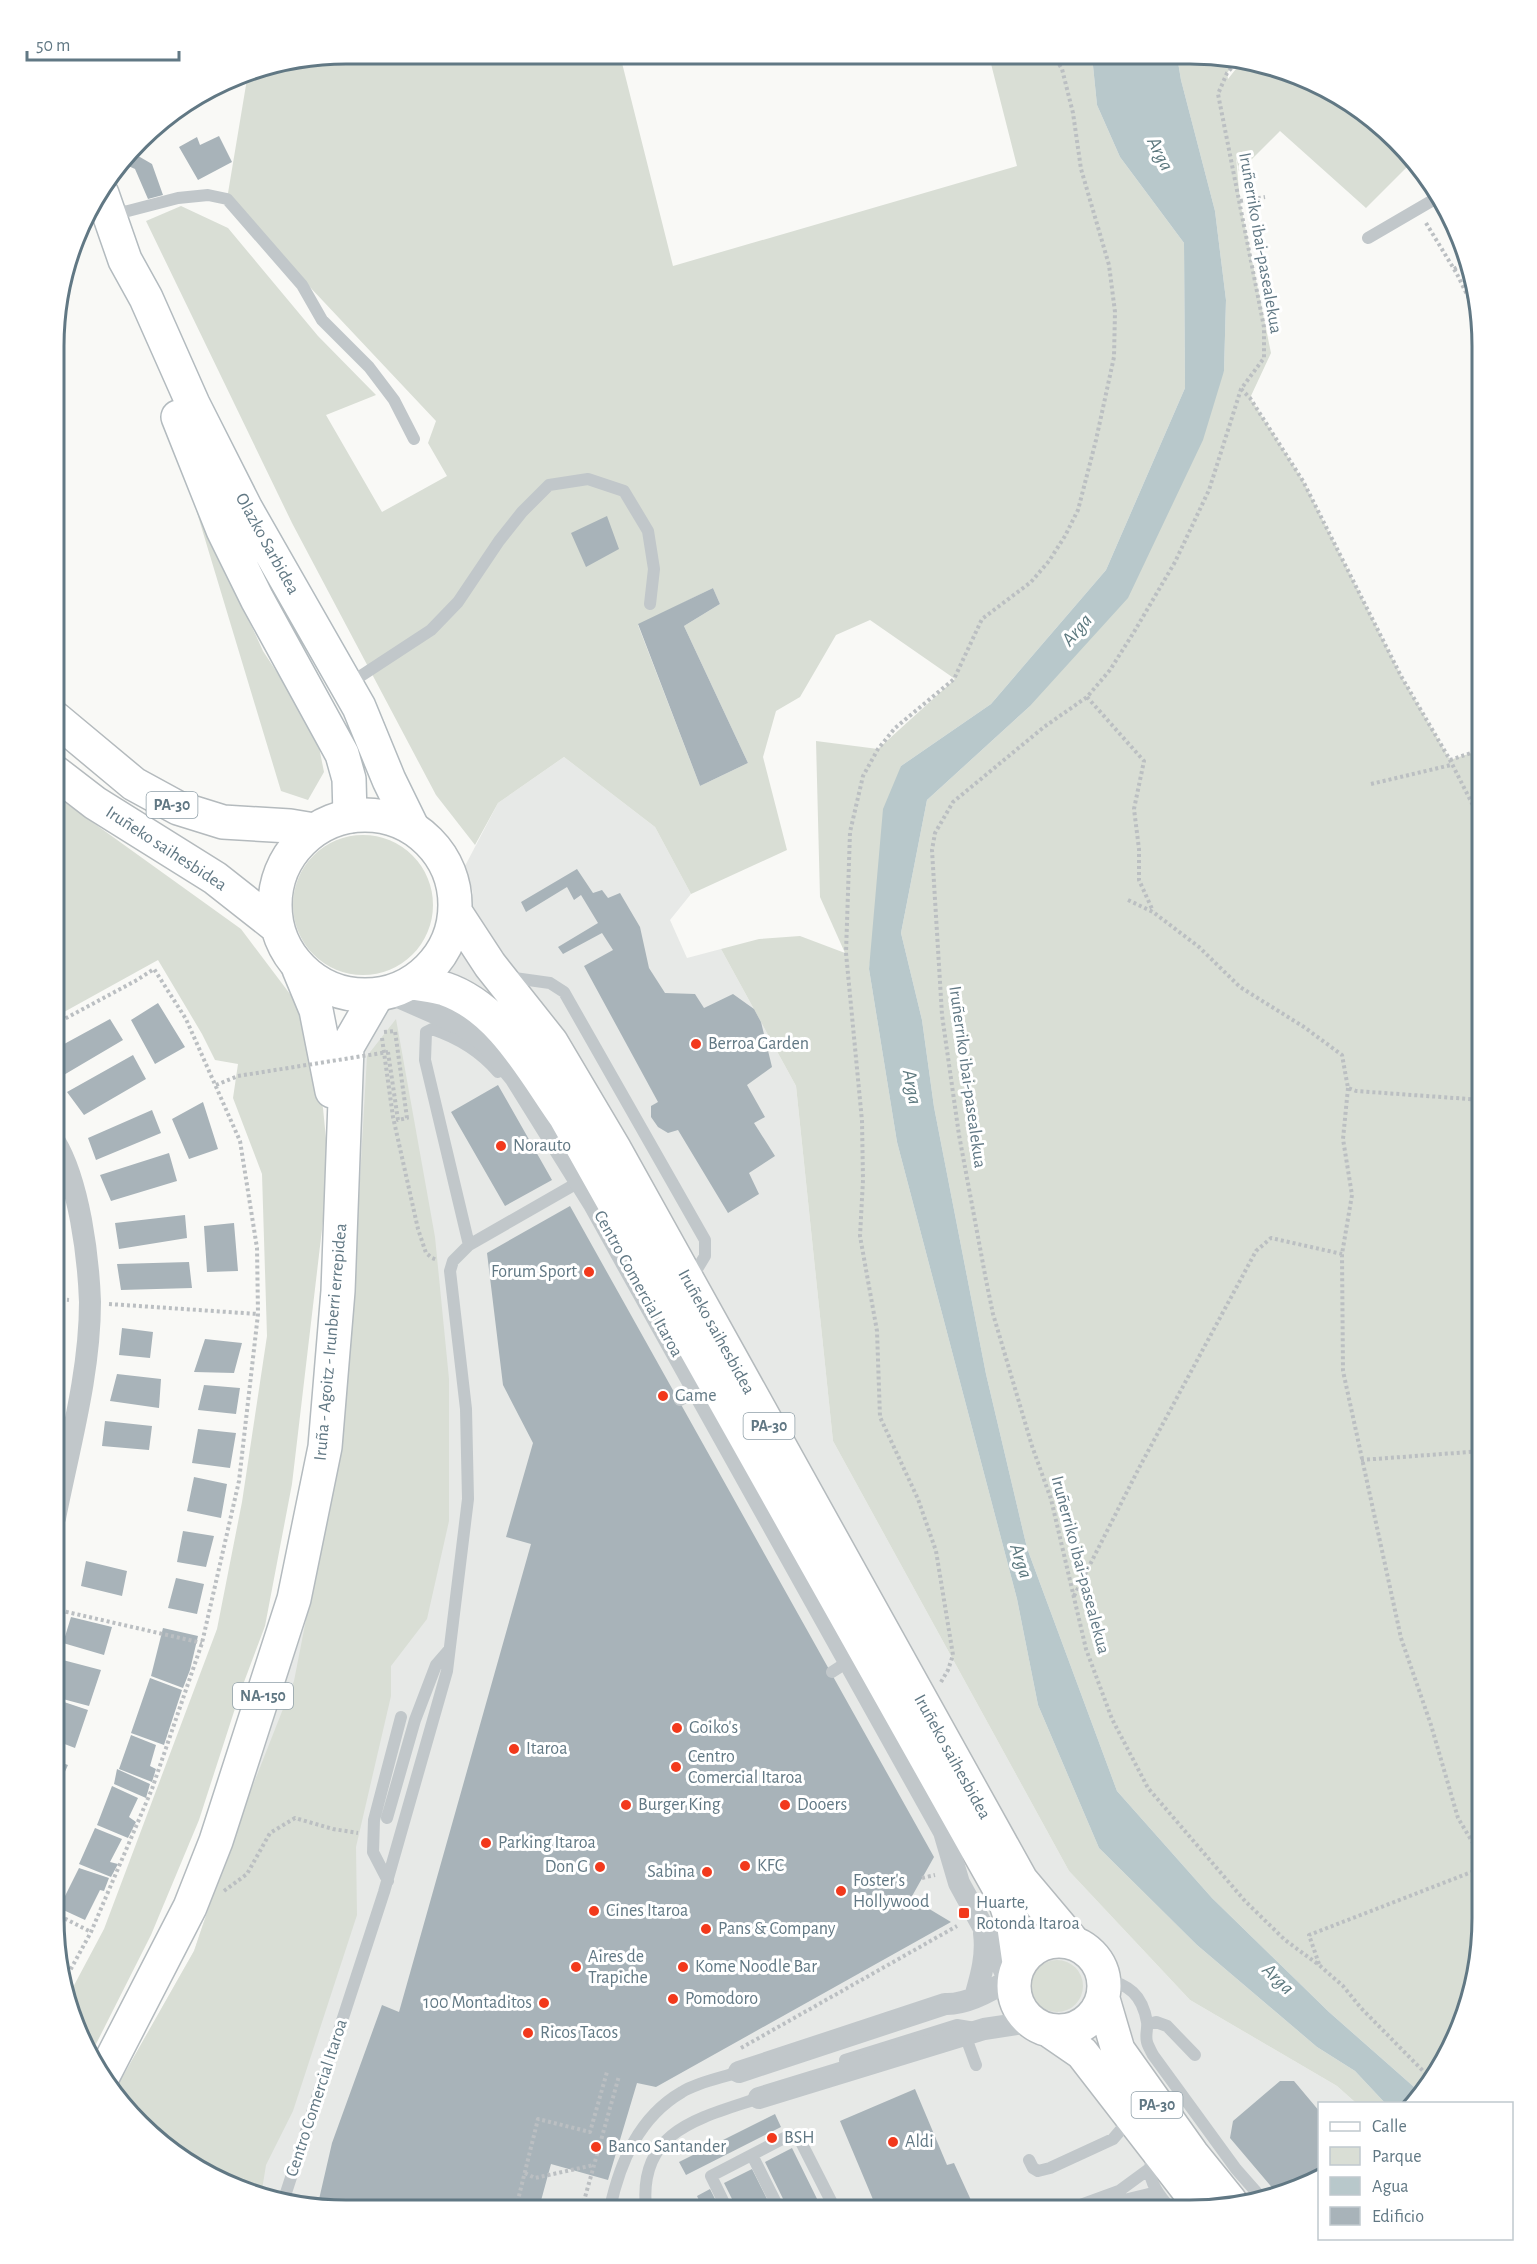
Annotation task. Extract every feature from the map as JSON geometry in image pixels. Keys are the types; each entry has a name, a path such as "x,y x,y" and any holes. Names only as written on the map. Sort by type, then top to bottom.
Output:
{"main road":[{"name":"Olazko Sarbidea","path":"105,203 125,260 135,305 223,530 257,599 342,754 349,779 350,816"},
{"name":"Olazko Sarbidea","path":"125,260 146,298 193,404 246,509 358,707 412,827"},
{"name":"Iruñeko saihesbidea","path":"64,726 134,784 178,808 223,822 290,826 314,830"},
{"name":"Iruñeko saihesbidea","path":"64,779 95,802 214,878 276,926"},
{"name":"PA-30","path":"350,816 382,816 412,827 437,849 453,879 456,913 450,941 435,964 393,990 365,997 318,984 299,969 284,949 276,926 275,890 288,856 314,830 331,821 350,816"},
{"name":"Iruñeko saihesbidea","path":"456,913 499,976 551,1042 615,1150 1021,1880 1074,1943"},
{"name":"Iruña - Agoitz - Irunberri errepidea","path":"299,969 316,1010 331,1076 334,1114 343,1143"},
{"name":"Iruñeko saihesbidea","path":"393,990 446,989 475,1004 502,1029 565,1116 1003,1895 1014,1928 1014,1977"},
{"name":"Iruña - Agoitz - Irunberri errepidea","path":"108,2067 190,1907 216,1841 294,1599 325,1447 338,1291 347,1047 393,990"},
{"path":"1014,1977 1029,1951 1043,1943 1058,1941 1074,1943"},
{"name":"PA-30","path":"1074,1943 1096,1959 1118,2050 1192,2154 1227,2197"},
{"name":"PA-30","path":"1014,1977 1019,2008 1040,2027 1082,2054 1132,2117 1153,2159 1194,2200"},
{"path":"1040,2027 1070,2030 1088,2021 1097,2011 1103,1988"}],"street":[{"name":"Centro Comercial Itaroa","path":"393,990 462,1025 488,1043 515,1077 579,1182 689,1395 841,1667 944,1832 959,1882 1014,1977"},
{"path":"64,1162 77,1196 86,1249 90,1302 85,1367 64,1473"},
{"name":"Centro Comercial Itaroa","path":"965,2001 983,1966 986,1947 983,1925"},
{"path":"739,2072 945,2004 965,2001 1014,1977"},
{"path":"769,2085 974,2032 1040,2027"}],"lane":[{"path":"105,203 128,211 178,198 208,195 227,199 302,285 322,320 369,367 394,400 414,439"},
{"path":"1368,238 1432,201"},
{"path":"346,685 431,630 458,602 499,541 522,512 549,485 588,479 624,491 648,531 654,569 650,603"},
{"path":"469,1245 425,1060 426,1032 432,1029 472,1047 536,1111"},
{"name":"Centro Comercial Itaroa","path":"286,2193 388,1881 447,1671 468,1499 466,1409 450,1271 453,1261 469,1245 579,1182"},
{"path":"387,1818 415,1720 436,1665 450,1649"},
{"path":"388,1881 373,1852 374,1820 401,1717"},
{"path":"1103,1988 1120,1982 1132,1989 1143,2006 1148,2025 1146,2041 1161,2067 1236,2169 1256,2192"},
{"path":"645,2200 649,2165 659,2146 672,2135 699,2119 769,2085 948,2013 965,2001"},
{"path":"1148,2025 1156,2022 1167,2026 1195,2055"},
{"path":"974,2032 976,2065"},
{"path":"612,2200 621,2169 638,2133 656,2111 683,2091 739,2072"},
{"path":"1029,2160 1033,2168 1038,2171 1050,2168 1113,2139 1132,2117"},
{"path":"723,2200 711,2176 790,2135 798,2136 830,2200"},
{"path":"752,2155 774,2200"},
{"path":"1153,2159 1157,2192 1164,2200"},
{"path":"1094,2200 1119,2191 1153,2159"},
{"path":"1124,2200 1157,2192"}],"path":[{"path":"937,1686 948,1670 953,1655 951,1634 936,1551 918,1499 879,1417 877,1331 860,1236 863,1180 862,1121 846,953 850,832 863,777 878,749 895,728 954,679 982,619 1031,582 1049,561 1065,536 1080,500 1113,357 1114,312 1109,265 1081,170 1073,113 1059,64"},
{"name":"Iruñerriko ibai-pasealekua","path":"1232,68 1218,94 1264,327 1264,357 1241,389 1209,490 1175,562 1110,670 1087,697 1044,727 953,802 935,833 932,850 942,1016 959,1135 993,1314 1029,1435 1051,1498 1086,1648 1112,1719 1148,1788 1245,1901 1285,1940 1319,1965 1425,2073"},
{"path":"1240,201 1265,196"},
{"path":"1418,209 1468,297"},
{"path":"1454,270 1461,266"},
{"path":"1241,389 1250,398 1303,481 1401,676 1472,804"},
{"path":"1087,697 1144,761 1134,809 1139,849 1139,880 1153,912"},
{"path":"1371,784 1451,763 1472,754"},
{"path":"1128,900 1153,912 1199,947 1240,987 1304,1027 1342,1055 1348,1088 1343,1139 1352,1195 1342,1254 1343,1371 1401,1638 1431,1725 1458,1818 1472,1841"},
{"path":"64,1019 154,969 186,1019 240,1141 257,1248 258,1314 239,1481 202,1643 152,1789 91,1932 70,1972"},
{"path":"386,1051 398,1120 407,1119 395,1031 382,1032 393,1117 418,1229 426,1253 437,1260"},
{"path":"216,1085 238,1076 386,1051"},
{"path":"1348,1088 1356,1091 1472,1099"},
{"path":"1074,1596 1139,1468 1256,1251 1271,1238 1342,1254"},
{"path":"64,1300 258,1314"},
{"path":"1361,1460 1472,1452"},
{"path":"64,1611 202,1643"},
{"path":"190,1907 211,1901 247,1874 270,1833 295,1818 333,1829 374,1835"},
{"path":"1319,1965 1309,1935 1472,1872"},
{"path":"922,1878 939,1874"},
{"path":"64,1918 91,1932"},
{"path":"739,2049 957,1926"},
{"path":"518,2200 538,2119 590,2132 607,2072"},
{"path":"590,2200 585,2198 619,2076"},
{"path":"525,2173 535,2178 594,2165"}],"shaded area":[{"name":"Itaroa","path":"564,757 655,827 691,894 670,920 687,958 721,949 796,1086 833,1441 1069,1871 1190,2000 1337,2086 1355,2102 1318,2102 1318,2169 1264,2190 1228,2197 1191,2200 328,2199 291,2194 256,2185 205,2162 160,2130 134,2104 119,2083 194,1951 306,1621 334,1430 350,1159 366,1032 379,1017 440,976 452,958 469,920 473,893 465,866 498,803"}],"green space":[{"path":"346,64 622,64 673,266 1017,166 991,64 1093,64 1097,105 1120,157 1184,243 1185,388 1106,570 991,704 901,766 869,969 897,1142 1017,1599 1038,1705 1099,1848 1197,1945 1317,2047 1355,2071 1384,2102 1355,2102 1337,2086 1190,2000 1069,1871 833,1441 796,1086 721,949 759,939 800,936 845,953 820,897 816,741 878,749 955,679 870,620 836,635 800,697 776,711 763,757 787,850 691,894 655,827 564,757 498,803 475,845 436,795 292,523 146,221 181,206 228,228 318,336 376,395 326,415 382,512 447,476 428,443 436,421 227,199 246,83 256,79 309,67","holes":["713,588 720,604 684,626 748,763 700,786 638,625"]},
{"path":"1178,64 1231,68 1227,73 1228,79 1236,68 1281,79 1332,102 1347,112 1377,134 1408,166 1366,208 1280,131 1239,172 1236,156 1240,202 1271,353 1250,398 1303,481 1401,676 1450,760 1472,753 1472,1936 1467,1973 1458,2008 1435,2059 1415,2088 1329,2012 1212,1898 1117,1791 1027,1548 986,1374 934,1107 922,1020 901,933 927,800 1029,707 1224,371 1226,300 1215,211"},
{"path":"192,496 263,651 316,732 324,772 308,800 281,791"},
{"path":"64,802 241,929 296,1002 323,1108 329,1170 292,1484 265,1626 241,1690 199,1820 151,1935 95,2045 79,2008 73,1987 104,1929 217,1629 242,1502 267,1336 262,1174 233,1098 238,1064 215,1060 158,960 64,1012"},
{"path":"363,835 390,840 413,855 428,878 433,905 428,932 413,955 390,970 363,975 336,970 313,955 298,932 293,905 298,878 313,855 336,840"},
{"path":"396,1019 435,1237 449,1379 449,1521 427,1619 391,1666 391,1696 356,1847 357,1915 293,2111 266,2165 262,2187 238,2178 190,2152 160,2130 134,2104 119,2083 194,1951 233,1836 294,1681 344,1425 367,1056"},
{"path":"1052,1960 1062,1960 1071,1964 1079,1972 1083,1986 1079,2000 1071,2008 1062,2012 1052,2012 1043,2008 1035,2000 1031,1991 1031,1981 1035,1972 1043,1964"}],"water":[{"name":"Arga","path":"1093,64 1178,64 1215,211 1226,300 1224,371 1203,440 1128,598 1029,707 927,800 901,933 922,1020 934,1107 986,1374 1027,1548 1117,1791 1212,1898 1329,2012 1415,2088 1404,2102 1384,2102 1355,2071 1317,2047 1197,1945 1099,1848 1038,1705 1017,1599 897,1142 869,969 883,809 901,766 991,704 1106,570 1185,388 1184,243 1120,157 1097,105"}],"building":[{"path":"219,136 232,162 198,180 179,147 197,137 200,145"},
{"path":"138,156 152,164 163,195 148,199 135,169 129,166"},
{"path":"607,516 619,549 586,567 571,533"},
{"path":"713,588 720,604 684,626 748,763 700,786 638,624"},
{"name":"Berroa Garden","path":"577,869 593,893 602,890 608,898 620,893 640,927 649,968 665,993 695,994 704,1008 733,994 754,1009 761,1022 772,1067 747,1085 765,1117 754,1123 775,1156 749,1173 759,1194 728,1213 678,1130 668,1133 658,1127 651,1117 651,1106 658,1102 584,966 613,950 602,933 563,954 558,947 598,923 581,895 574,900 567,887 526,912 521,902"},
{"path":"158,1003 185,1047 155,1064 131,1020"},
{"path":"110,1019 123,1040 64,1075 64,1044"},
{"path":"133,1055 146,1079 84,1115 67,1092"},
{"name":"Norauto","path":"498,1085 552,1180 505,1206 451,1112"},
{"path":"203,1102 218,1149 189,1159 172,1119"},
{"path":"152,1110 161,1133 96,1160 88,1138"},
{"path":"169,1153 177,1181 111,1201 100,1175"},
{"name":"Centro Comercial Itaroa","path":"570,1206 934,1857 911,1898 951,1922 656,2087 637,2083 608,2180 551,2164 541,2200 319,2198 332,2143 382,2005 399,2012 531,1544 506,1537 533,1443 503,1385 487,1253"},
{"path":"185,1215 187,1238 119,1249 115,1223"},
{"path":"234,1223 238,1271 207,1272 204,1226"},
{"path":"189,1262 192,1288 121,1290 117,1264"},
{"path":"122,1328 153,1332 150,1358 119,1355"},
{"path":"205,1339 242,1343 234,1373 194,1372"},
{"path":"117,1374 161,1379 159,1408 110,1401"},
{"path":"204,1385 240,1388 236,1414 198,1410"},
{"path":"105,1421 152,1426 149,1450 102,1446"},
{"path":"198,1429 236,1433 230,1468 192,1463"},
{"path":"194,1477 227,1484 221,1518 187,1511"},
{"path":"183,1531 214,1536 206,1567 177,1562"},
{"path":"86,1561 127,1571 122,1596 81,1586"},
{"path":"176,1578 204,1584 197,1614 168,1608"},
{"path":"71,1617 112,1627 104,1655 64,1643"},
{"path":"163,1628 198,1636 183,1688 151,1676"},
{"path":"64,1660 101,1670 89,1706 64,1699"},
{"path":"150,1678 182,1690 164,1745 131,1733"},
{"path":"64,1702 88,1710 75,1748 64,1744"},
{"path":"131,1735 156,1745 150,1766 156,1769 152,1782 119,1769"},
{"path":"117,1769 150,1784 146,1798 114,1784"},
{"path":"112,1786 138,1798 129,1817 136,1822 128,1838 97,1825"},
{"path":"95,1828 122,1839 110,1862 118,1864 111,1877 79,1864"},
{"path":"79,1868 109,1878 104,1891 100,1890 85,1920 64,1910 64,1898"},
{"path":"1280,2081 1294,2081 1318,2110 1318,2169 1272,2188 1230,2138 1233,2121"},
{"name":"Aldi","path":"915,2089 947,2165 954,2163 971,2200 873,2200 840,2121"},
{"path":"775,2114 781,2127 686,2175 679,2162"},
{"path":"792,2148 818,2200 784,2200 765,2162"},
{"path":"752,2169 768,2200 732,2200 724,2183"},
{"path":"710,2189 716,2200 699,2200 697,2196"}],"place":[{"name":"Berroa Garden","path":"696,1044"},
{"name":"Norauto","path":"501,1146"},
{"name":"Forum Sport","path":"589,1272"},
{"name":"Game","path":"663,1396"},
{"name":"Goiko's","path":"677,1728"},
{"name":"Itaroa","path":"514,1749"},
{"name":"Centro Comercial Itaroa","path":"676,1767"},
{"name":"Burger King","path":"626,1805"},
{"name":"Dooers","path":"785,1805"},
{"name":"Parking Itaroa","path":"486,1843"},
{"name":"KFC","path":"745,1866"},
{"name":"Don G","path":"600,1867"},
{"name":"Sabina","path":"707,1872"},
{"name":"Foster's Hollywood","path":"841,1891"},
{"name":"Cines Itaroa","path":"594,1911"},
{"name":"Huarte, Rotonda Itaroa","path":"964,1913"},
{"name":"Pans & Company","path":"706,1929"},
{"name":"Aires de Trapiche","path":"576,1967"},
{"name":"Kome Noodle Bar","path":"683,1967"},
{"name":"Pomodoro","path":"673,1999"},
{"name":"100 Montaditos","path":"544,2003"},
{"name":"Ricos Tacos","path":"528,2033"},
{"name":"BSH","path":"772,2138"},
{"name":"Aldi","path":"893,2142"},
{"name":"Banco Santander","path":"596,2147"}]}
